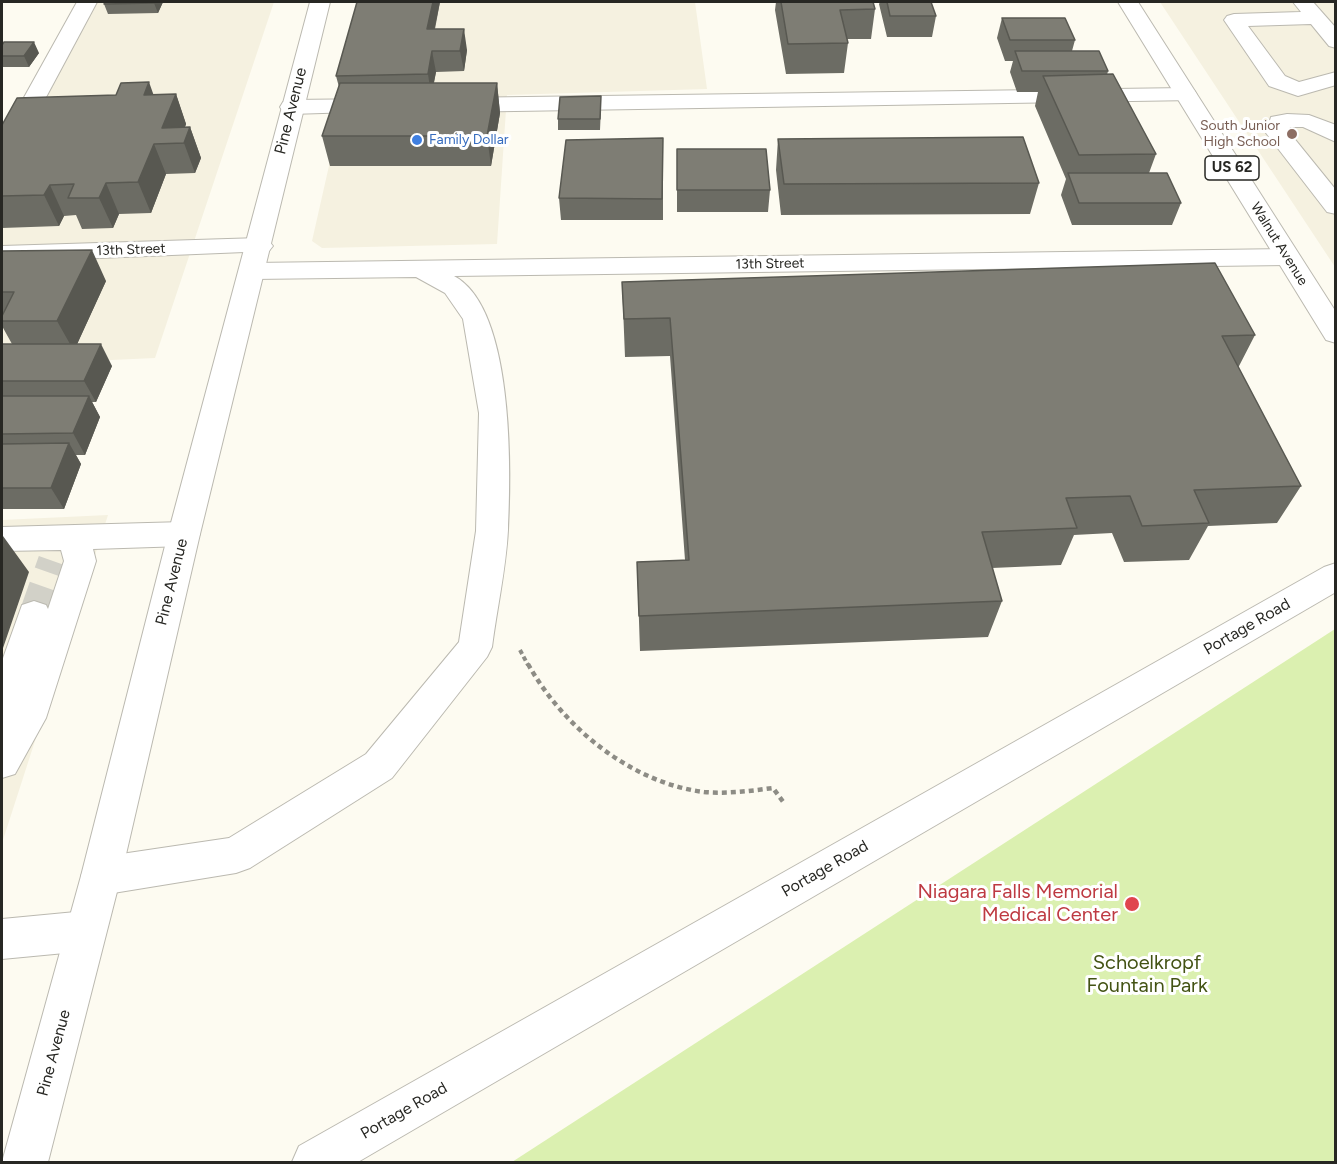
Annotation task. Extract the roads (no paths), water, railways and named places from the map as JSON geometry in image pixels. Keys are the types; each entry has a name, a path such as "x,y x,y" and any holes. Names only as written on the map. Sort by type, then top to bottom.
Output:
{"street":[{"path":"2,157 87,2"},
{"name":"Pine Avenue","path":"25,1162 101,876 184,534 256,258 291,107 320,2"},
{"name":"Walnut Avenue","path":"1128,2 1335,334"},
{"path":"1303,2 1335,42"},
{"path":"1317,18 1234,20 1278,81 1298,89 1335,78"},
{"path":"1295,118 1298,89"},
{"path":"429,105 1186,95"},
{"path":"291,107 405,105"},
{"path":"1335,135 1315,123 1295,118 1280,123 1278,133 1335,207"},
{"name":"13th Street","path":"2,254 256,258 421,269 1287,257"},
{"path":"101,876 236,855 379,766 475,647 492,531 494,412 476,318 454,287 421,269"},
{"path":"2,539 63,549 184,534"},
{"path":"2,761 28,718 80,561 63,549"},
{"name":"Portage Road","path":"315,1162 1335,576"},
{"path":"2,713 34,615"},
{"path":"2,939 86,931"}],"tunnel":[{"path":"34,615 53,561"}],"place":[{"name":"South Junior High School","path":"1292,134"},
{"name":"Family Dollar","path":"417,140"},
{"name":"Niagara Falls Memorial Medical Center","path":"1132,904"}],"park label":[{"name":"Schoelkropf Fountain Park","path":"1147,974"}]}
